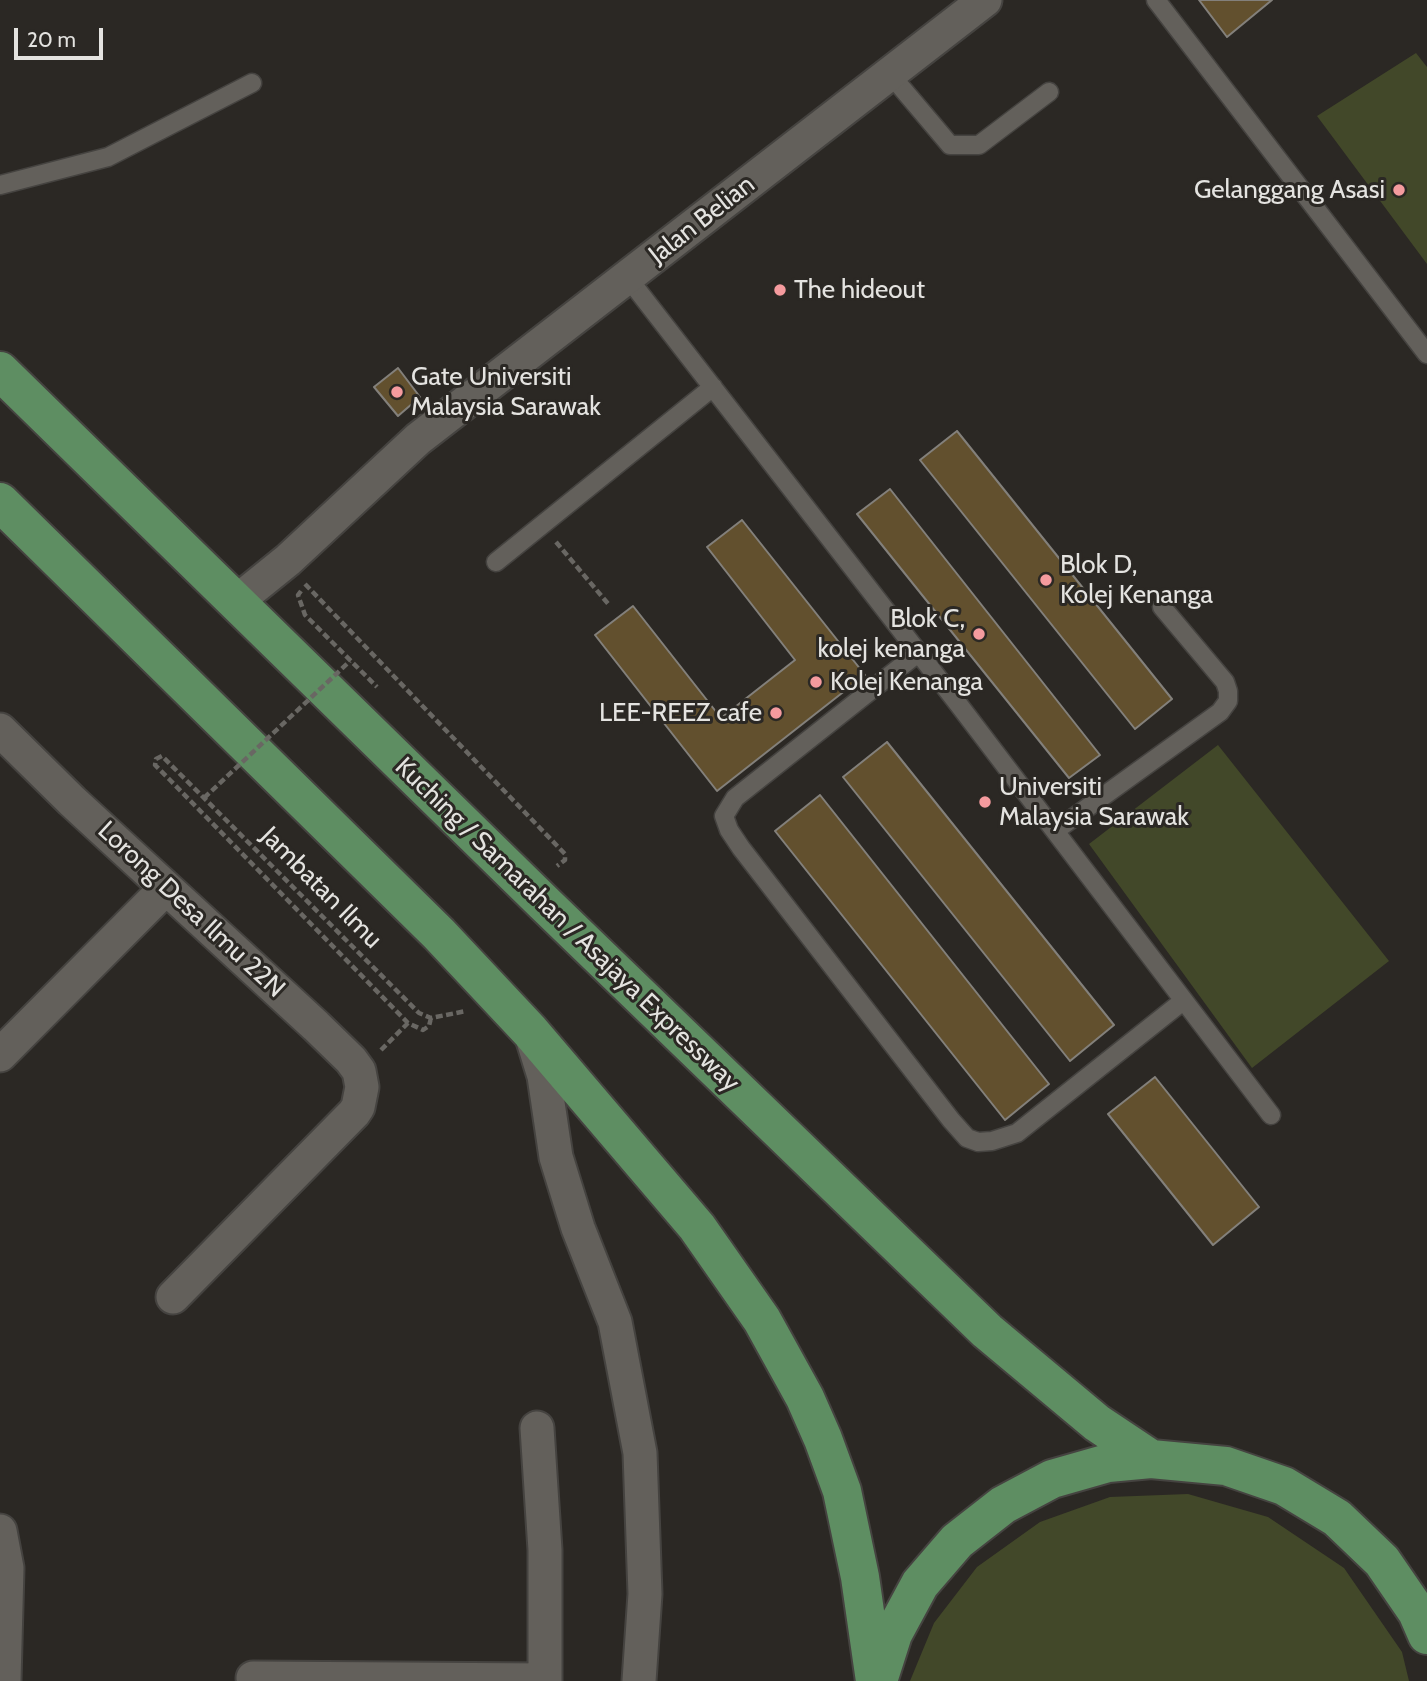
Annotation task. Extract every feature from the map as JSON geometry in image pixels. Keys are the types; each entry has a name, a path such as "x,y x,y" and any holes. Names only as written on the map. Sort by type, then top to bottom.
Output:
{"highway":[{"name":"Kuching / Samarahan / Asajaya Expressway","path":"0,371 987,1331 1097,1423 1151,1459"},
{"name":"Kuching / Samarahan / Asajaya Expressway","path":"0,502 429,925 530,1031 697,1227 762,1320 805,1398 823,1439 842,1491 860,1577 876,1681"},
{"name":"Kuching / Samarahan / Asajaya Expressway","path":"876,1681 893,1634 920,1584 957,1541 1003,1505 1052,1479 1108,1463 1151,1459 1226,1466 1284,1486 1337,1518 1382,1561 1417,1612 1427,1635"}],"street":[{"name":"Jalan Belian","path":"236,602 297,573 418,439 985,0"},
{"name":"Lorong Desa Ilmu 22N","path":"0,730 72,801 351,1060 359,1071 360,1101 354,1113 173,1297"},
{"path":"0,1055 166,888"},
{"path":"530,1031 544,1076 556,1157 579,1228 615,1322 640,1453 645,1594 639,1681"},
{"path":"254,1678 545,1680 545,1550 537,1428"},
{"path":"0,1531 7,1568 4,1681"}],"lane":[{"path":"1156,0 1427,354"},
{"path":"890,74 950,145 979,145 1049,92"},
{"path":"0,185 108,157 252,83"},
{"path":"628,278 1271,1115"},
{"path":"496,562 713,387"},
{"path":"1055,831 1220,712 1228,701 1225,682 1162,607"},
{"path":"918,653 735,798 724,816 729,830 741,848 951,1120 968,1138 978,1142 992,1141 1017,1133 1183,1001"}],"path":[{"path":"542,525 610,606"},
{"path":"204,797 350,661 305,615 298,595 297,573"},
{"path":"297,573 565,854 565,860 557,866"},
{"name":"Jambatan Ilmu","path":"410,1006 162,756 156,759 155,765 408,1023 423,1030 429,1026 431,1018"}],"green space":[{"name":"Gelanggang Asasi","path":"1416,53 1427,67 1427,264 1317,116"},
{"path":"1218,745 1389,961 1252,1068 1089,844"},
{"path":"1188,1494 1268,1517 1344,1568 1402,1652 1409,1681 910,1681 934,1623 977,1567 1040,1522 1110,1497"}],"building":[{"path":"1199,0 1272,0 1227,37"},
{"name":"Gate Universiti Malaysia Sarawak","path":"398,368 420,397 398,416 374,387"},
{"name":"Blok D, Kolej Kenanga","path":"957,431 1172,699 1135,729 920,460"},
{"name":"Blok C, kolej kenanga","path":"890,489 1100,755 1069,778 857,514"},
{"path":"742,520 865,675 717,791 595,635 633,606 721,718 795,660 707,547"},
{"path":"887,742 1114,1025 1070,1061 843,777"},
{"path":"820,795 1049,1084 1005,1120 775,831"},
{"path":"1155,1077 1259,1207 1213,1245 1108,1114"}],"place":[{"name":"Gelanggang Asasi","path":"1399,190"},
{"name":"The hideout","path":"780,290"},
{"name":"Gate Universiti Malaysia Sarawak","path":"397,392"},
{"name":"Blok D, Kolej Kenanga","path":"1046,580"},
{"name":"Blok C, kolej kenanga","path":"979,634"},
{"name":"Kolej Kenanga","path":"816,682"},
{"name":"LEE-REEZ cafe","path":"776,713"},
{"name":"Universiti Malaysia Sarawak","path":"985,802"}]}
